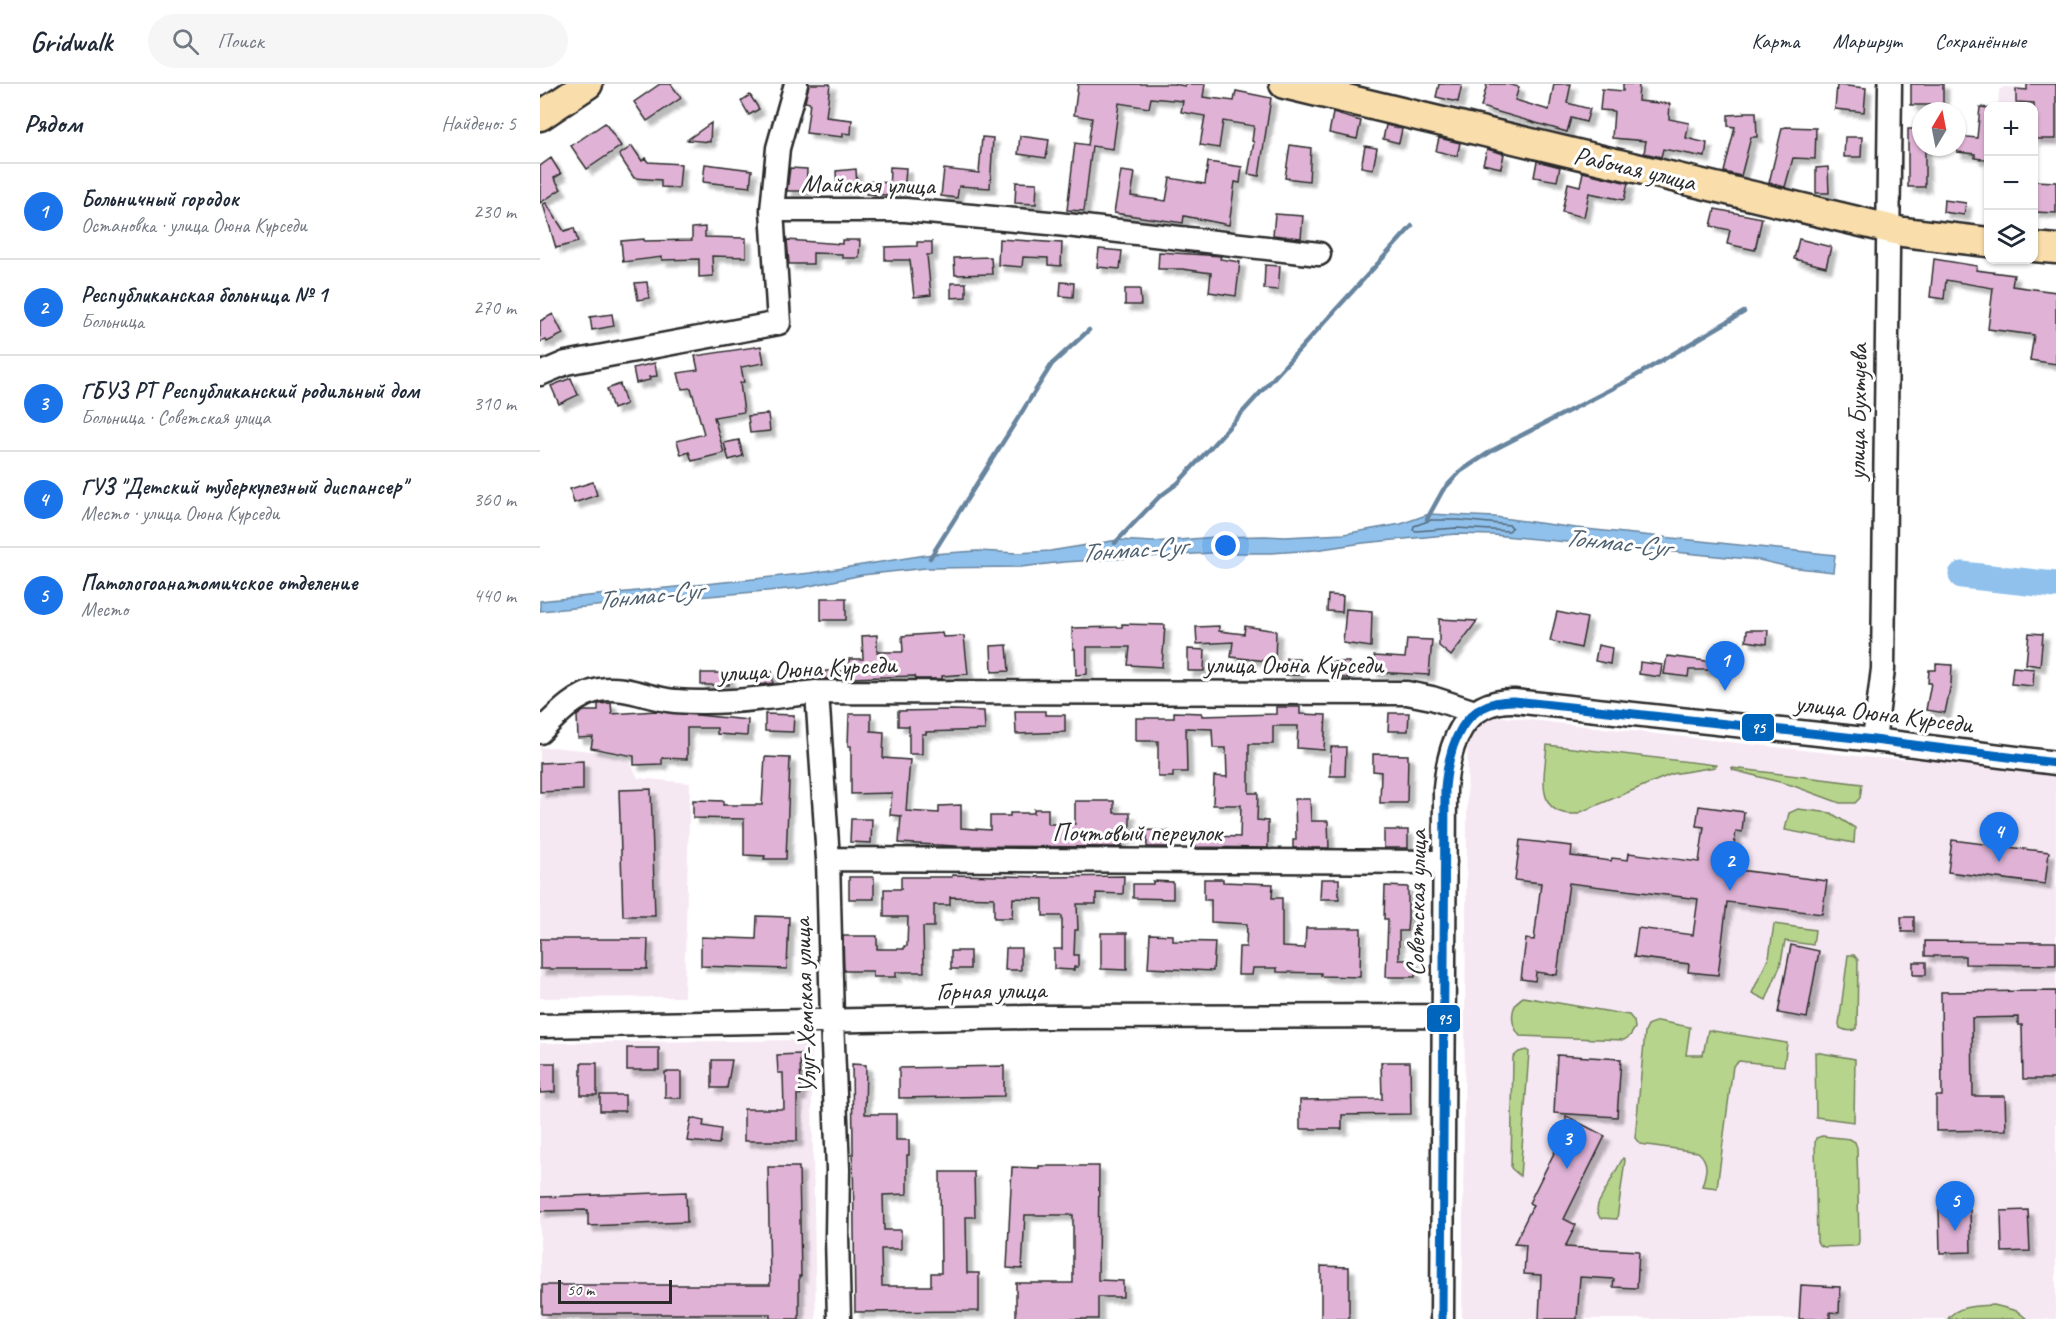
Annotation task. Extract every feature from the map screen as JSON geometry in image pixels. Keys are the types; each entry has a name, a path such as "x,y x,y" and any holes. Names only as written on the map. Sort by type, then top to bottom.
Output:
{"main road":[{"path":"540,116 588,84"},
{"name":"Рабочая улица","path":"1284,84 1888,229 1984,241"},
{"path":"2038,247 2056,249"}],"street":[{"path":"772,210 778,148 796,84"},
{"name":"улица Бухтуева","path":"1874,740 1883,669 1890,84"},
{"name":"Майская улица","path":"540,374 566,363 779,323 772,210 906,210 1049,223 1319,254"},
{"name":"улица Оюна Курседи","path":"540,732 579,697 597,690 618,688 673,701 722,702 817,692 1407,693 1432,698 1475,712 1492,702 1514,701 1874,740 2056,763"},
{"name":"Улуг-Хемская улица","path":"817,692 828,859 838,1169 839,1319"},
{"name":"Советская улица","path":"1442,1319 1445,788 1449,761 1460,731 1475,712"},
{"name":"Почтовый переулок","path":"828,859 1445,862"},
{"name":"Горная улица","path":"540,1026 832,1020 1443,1016"}],"shaded area":[{"path":"2004,87 2056,89 2056,144 2038,142 2038,102 1998,102 1999,90"},
{"path":"1468,713 1875,758 1937,760 2056,775 2056,1319 1462,1319"},
{"path":"553,747 600,752 630,761 638,778 690,783 684,997 540,998 540,748"},
{"path":"811,1040 816,1319 540,1319 540,1043"}],"green space":[{"path":"1547,745 1716,765 1672,774 1576,814 1562,813 1553,808 1547,800 1545,791"},
{"path":"1732,768 1862,784 1860,798 1855,803 1840,803 1791,785"},
{"path":"1798,809 1831,813 1855,828 1854,843 1785,830 1789,813"},
{"path":"1774,924 1815,930 1813,945 1785,941 1780,966 1766,1000 1752,993 1769,957"},
{"path":"1848,955 1854,955 1858,960 1857,1028 1851,1031 1840,1028 1839,1024"},
{"path":"1523,997 1629,1015 1634,1021 1635,1028 1624,1040 1520,1036 1514,1026 1512,1015 1515,1005"},
{"path":"1658,1021 1690,1027 1686,1055 1703,1055 1708,1030 1787,1043 1784,1066 1739,1061 1733,1066 1717,1188 1702,1186 1706,1164 1698,1152 1640,1144 1635,1138 1645,1032 1649,1024"},
{"path":"1526,1050 1529,1052 1520,1176 1511,1168 1513,1057"},
{"path":"1815,1052 1855,1059 1854,1122 1816,1117"},
{"path":"1822,1136 1850,1139 1855,1142 1857,1148 1858,1245 1824,1247 1817,1241 1815,1143 1816,1138"},
{"path":"1623,1158 1625,1160 1617,1219 1600,1218 1597,1211 1598,1204"},
{"path":"1994,1305 2017,1311 2027,1319 1948,1319 1952,1314 1963,1309"}],"water":[{"name":"Тонмас-Суг","path":"1429,514 1495,517 1576,528 1835,555 1833,572 1789,567 1759,560 1493,535 1456,534 1271,553 1211,553 1064,562 1021,567 926,568 862,575 800,588 540,611 540,601 811,573 932,554 977,551 1018,553 1050,551 1118,540 1153,542 1216,537 1344,534 1401,524"}],"building":[{"path":"660,84 671,84 681,98 647,121 634,102"},
{"path":"809,84 830,84 826,117 852,120 851,134 843,133 843,137 806,133 810,103 805,102"},
{"path":"1078,84 1185,86 1185,84 1205,84 1203,97 1234,101 1236,91 1271,98 1259,176 1248,174 1254,142 1252,141 1254,126 1223,121 1219,148 1200,145 1205,116 1181,112 1183,101 1151,98 1149,108 1119,103 1113,149 1092,146 1084,211 1067,210 1075,143 1088,145 1092,118 1074,115"},
{"path":"1439,84 1462,84 1458,102 1436,97"},
{"path":"1487,84 1507,84 1519,87 1515,100 1549,110 1554,84 1571,84 1567,103 1590,109 1586,122 1571,118 1567,132 1481,107"},
{"path":"1623,84 1639,84 1638,101 1670,104 1669,119 1689,123 1686,138 1707,143 1705,157 1663,149 1661,157 1644,153 1646,141 1612,138 1614,111 1600,110 1602,89 1623,91"},
{"path":"1911,84 1943,84 1943,102 1912,102 1911,105"},
{"path":"2027,84 2056,84 2056,139 2038,139 2038,102 2016,102 2016,89 2027,90"},
{"path":"1837,85 1866,88 1864,112 1835,109"},
{"path":"750,95 759,109 749,115 741,101"},
{"path":"1980,107 1984,107 1984,159 1975,158 1975,154 1966,153 1966,137 1977,138"},
{"path":"1744,112 1756,112 1757,137 1751,137 1741,176 1724,172 1735,127 1728,126 1728,115 1744,114"},
{"path":"1333,113 1361,121 1357,139 1329,133"},
{"path":"605,123 621,146 587,169 571,146"},
{"path":"711,123 710,142 687,140"},
{"path":"1386,125 1402,129 1399,143 1383,139"},
{"path":"1782,128 1816,128 1815,159 1793,158 1785,187 1769,183"},
{"path":"1908,129 1912,129 1912,156 1925,156 1925,187 1908,187"},
{"path":"1020,136 1049,140 1046,158 1018,154"},
{"path":"982,137 993,138 990,188 959,186 957,198 941,196 944,169 979,173"},
{"path":"1845,137 1862,137 1861,157 1844,157"},
{"path":"1439,138 1460,143 1457,156 1436,151"},
{"path":"1290,145 1311,148 1309,181 1285,178"},
{"path":"632,146 642,161 645,158 648,162 681,164 679,188 661,187 661,180 634,178 619,155"},
{"path":"1365,146 1377,148 1373,169 1361,167"},
{"path":"1487,149 1504,154 1501,168 1483,164"},
{"path":"551,158 561,174 554,178 561,189 540,203 540,166"},
{"path":"1537,161 1560,167 1557,181 1534,177"},
{"path":"1208,162 1242,167 1240,183 1235,182 1229,225 1184,216 1183,223 1114,213 1121,171 1135,173 1131,196 1166,201 1170,178 1205,184"},
{"path":"705,164 752,170 750,187 703,182"},
{"path":"890,167 906,168 904,194 889,194"},
{"path":"1828,167 1829,193 1816,193 1816,168"},
{"path":"790,168 807,169 806,191 787,191"},
{"path":"856,169 857,188 837,189 836,171"},
{"path":"1583,172 1628,183 1624,200 1589,193 1584,217 1562,212 1568,183 1580,186"},
{"path":"867,181 889,183 888,195 866,194"},
{"path":"2038,181 2056,182 2056,213 2038,212"},
{"path":"1016,182 1037,183 1036,204 1015,203"},
{"path":"1944,200 1966,203 1964,215 1943,212"},
{"path":"546,203 564,231 574,228 578,242 556,248 543,204"},
{"path":"1715,209 1762,218 1755,250 1727,244 1730,230 1711,226"},
{"path":"1275,214 1303,216 1301,238 1273,235"},
{"path":"705,227 705,237 746,238 746,257 712,256 713,276 699,277 699,259 662,260 662,257 623,262 621,241 692,240 692,228"},
{"path":"999,239 1062,243 1061,266 1048,265 1048,258 1023,257 1022,267 998,265"},
{"path":"1799,239 1831,247 1826,267 1794,259"},
{"path":"787,240 842,244 842,240 860,240 859,258 842,258 842,254 813,253 813,264 789,264"},
{"path":"917,242 932,242 932,255 927,255 931,295 914,297 910,260 885,260 885,247 917,246"},
{"path":"1099,249 1122,251 1120,269 1097,267"},
{"path":"1159,252 1221,256 1220,259 1240,262 1236,296 1209,292 1211,273 1182,269 1158,269"},
{"path":"991,257 992,274 955,275 954,258"},
{"path":"1934,259 1977,266 1976,270 2014,275 2012,286 2056,292 2056,364 2030,360 2034,335 1988,329 1993,288 1946,280 1944,299 1930,297"},
{"path":"1265,265 1280,266 1278,290 1264,289"},
{"path":"647,282 649,298 638,300 635,283"},
{"path":"1061,282 1074,283 1073,297 1060,296"},
{"path":"951,283 966,283 966,297 951,298"},
{"path":"1125,289 1140,289 1141,305 1125,305"},
{"path":"553,314 563,334 547,342 546,340 540,342 540,321"},
{"path":"612,314 614,326 592,330 590,317"},
{"path":"761,346 764,363 741,367 744,382 740,383 744,412 714,417 724,453 692,461 689,452 681,455 677,441 704,434 691,388 682,389 678,373 698,370 695,356"},
{"path":"655,363 657,376 636,383 633,368"},
{"path":"571,378 578,395 559,404 551,386"},
{"path":"620,384 626,404 613,409 607,389"},
{"path":"768,414 770,431 750,433 748,416"},
{"path":"739,440 743,456 729,460 724,443"},
{"path":"593,482 597,495 574,503 570,489"},
{"path":"1328,595 1343,596 1342,612 1327,611"},
{"path":"821,598 846,598 846,620 821,620"},
{"path":"1346,609 1372,611 1371,647 1343,643"},
{"path":"1557,612 1587,618 1581,648 1550,641"},
{"path":"1439,619 1477,621 1451,656 1439,646"},
{"path":"1122,624 1165,625 1162,667 1128,665 1130,647 1087,647 1087,674 1076,675 1072,628 1122,627"},
{"path":"1219,626 1219,631 1244,634 1245,626 1276,631 1275,662 1231,657 1233,642 1197,644 1196,627"},
{"path":"1747,630 1768,630 1767,644 1746,641"},
{"path":"942,633 943,637 964,636 968,674 942,676 942,679 916,679 915,676 849,678 849,659 863,659 862,636 877,635 877,652 903,652 902,636"},
{"path":"2029,633 2043,634 2040,666 2026,664"},
{"path":"1407,639 1432,640 1429,675 1373,672 1374,656 1405,658"},
{"path":"1007,645 1009,671 992,672 991,646"},
{"path":"1598,645 1612,648 1610,664 1595,661"},
{"path":"1188,649 1205,650 1204,671 1188,671"},
{"path":"1667,656 1714,662 1713,670 1689,670 1688,677 1664,674"},
{"path":"1286,658 1299,658 1299,675 1285,675"},
{"path":"1331,662 1349,662 1348,678 1330,678"},
{"path":"1640,662 1662,665 1660,677 1639,674"},
{"path":"1936,664 1952,665 1945,713 1926,710 1931,683 1928,683 1929,670 1936,670"},
{"path":"2013,667 2034,669 2033,686 2011,684"},
{"path":"772,671 773,683 759,685 758,672"},
{"path":"825,671 844,671 845,679 825,679"},
{"path":"701,673 729,673 729,685 701,685"},
{"path":"611,703 612,714 656,711 748,720 747,736 717,734 717,728 687,728 687,759 662,758 662,764 634,765 634,756 591,748 593,737 578,738 577,716 584,711 598,711 598,704"},
{"path":"1276,707 1300,707 1300,714 1326,715 1324,750 1297,748 1298,726 1273,726 1273,744 1249,744 1249,793 1258,793 1257,820 1268,821 1268,848 1194,847 1195,831 1214,831 1213,836 1240,837 1241,805 1213,805 1214,776 1227,777 1226,748 1213,748 1212,729 1186,728 1187,772 1173,772 1173,777 1158,777 1158,741 1136,741 1136,718 1174,718 1174,712 1202,713 1202,716 1276,714"},
{"path":"898,711 984,711 985,730 926,732 922,734 922,754 909,754 909,726 898,726"},
{"path":"1015,711 1045,711 1045,715 1065,715 1065,732 1016,734"},
{"path":"1389,713 1409,713 1408,731 1388,731"},
{"path":"765,714 794,715 793,732 765,731"},
{"path":"849,714 871,714 871,731 884,732 883,758 910,760 906,811 939,813 939,806 961,805 961,828 990,830 990,816 1010,816 1010,813 1034,813 1034,809 1048,809 1048,824 1075,824 1075,801 1114,801 1114,813 1130,813 1130,838 1122,838 1122,847 956,846 899,843 901,816 890,815 892,793 851,794"},
{"path":"1331,747 1346,747 1345,776 1330,776"},
{"path":"1373,754 1408,755 1407,803 1380,803 1381,772 1373,771"},
{"path":"765,757 790,758 786,859 764,859 765,856 744,855 744,819 693,818 693,800 724,801 723,805 762,805"},
{"path":"583,761 583,790 540,792 540,763"},
{"path":"651,789 655,916 623,916 619,790"},
{"path":"1295,799 1310,799 1311,821 1328,821 1329,848 1293,848 1293,840 1296,840"},
{"path":"1699,806 1744,812 1742,832 1736,831 1731,869 1827,881 1822,914 1727,902 1718,975 1688,972 1689,964 1634,957 1638,928 1693,935 1698,899 1569,883 1557,975 1536,972 1535,981 1521,979 1526,939 1534,940 1541,883 1515,880 1520,840 1572,846 1571,856 1611,861 1612,858 1628,860 1629,853 1699,862 1704,827 1696,826"},
{"path":"851,819 872,819 871,843 850,842"},
{"path":"1147,830 1169,831 1168,847 1147,847"},
{"path":"1384,830 1408,830 1408,848 1384,848"},
{"path":"1952,840 2049,852 2045,884 1948,872"},
{"path":"952,875 1124,876 1123,894 1096,893 1096,904 1077,904 1078,930 1075,930 1074,955 1078,955 1078,967 1074,967 1074,970 1054,969 1054,949 1062,949 1062,916 1043,916 1043,899 1013,898 1012,918 994,918 994,898 950,897 950,905 934,905 934,927 923,927 924,972 896,972 896,977 873,977 873,971 844,971 843,936 877,936 877,949 904,949 904,946 907,946 908,917 884,917 884,889 901,889 901,877 952,877"},
{"path":"849,877 874,877 874,899 849,899"},
{"path":"1204,879 1273,884 1272,898 1282,898 1282,947 1305,948 1306,928 1361,928 1360,977 1277,972 1277,968 1253,968 1252,975 1238,975 1239,947 1246,947 1247,924 1211,922 1211,900 1204,900"},
{"path":"1321,879 1339,879 1339,899 1320,899"},
{"path":"1153,881 1173,882 1173,899 1133,898 1133,884 1153,884"},
{"path":"1385,886 1408,887 1407,931 1399,931 1399,960 1415,960 1415,977 1386,977 1388,919 1384,919"},
{"path":"757,916 789,917 787,969 701,966 701,937 756,939"},
{"path":"1901,917 1914,917 1914,932 1902,932"},
{"path":"1101,933 1127,933 1127,970 1101,969"},
{"path":"1150,934 1173,935 1173,941 1215,942 1213,971 1148,968"},
{"path":"540,939 648,939 647,969 540,969"},
{"path":"1925,941 2056,942 2056,965 1965,964 1965,956 1925,956"},
{"path":"1791,945 1819,951 1807,1018 1778,1013"},
{"path":"1006,948 1021,948 1021,970 1005,970"},
{"path":"951,951 970,951 970,969 951,969"},
{"path":"1913,962 1926,962 1926,975 1913,975"},
{"path":"2056,991 2056,1079 2023,1079 2022,1025 2018,1025 2018,1017 1972,1018 1973,1096 2005,1096 2006,1130 1936,1131 1936,1096 1942,1096 1941,992"},
{"path":"627,1048 659,1048 659,1070 627,1070"},
{"path":"800,1054 801,1095 797,1095 797,1141 744,1141 744,1109 784,1109 783,1073 778,1073 777,1055"},
{"path":"1557,1055 1621,1059 1617,1117 1554,1113"},
{"path":"712,1060 732,1060 727,1088 712,1088"},
{"path":"1381,1062 1410,1062 1411,1114 1342,1115 1342,1129 1300,1129 1300,1100 1382,1099"},
{"path":"540,1063 555,1063 555,1092 540,1093"},
{"path":"581,1063 597,1063 597,1095 581,1095"},
{"path":"852,1064 866,1065 865,1114 896,1114 896,1140 909,1140 907,1194 883,1195 884,1230 901,1230 901,1249 881,1249 882,1286 931,1286 931,1273 941,1273 940,1172 974,1172 975,1217 966,1217 967,1273 979,1273 979,1311 855,1312"},
{"path":"1004,1066 1004,1096 899,1098 899,1068"},
{"path":"665,1072 681,1072 681,1098 665,1098"},
{"path":"600,1095 625,1095 625,1111 600,1111"},
{"path":"1566,1116 1605,1136 1564,1219 1576,1225 1565,1247 1639,1251 1637,1288 1613,1287 1614,1279 1580,1277 1577,1319 1539,1319 1541,1275 1524,1274 1526,1245 1514,1244 1533,1205 1529,1203 1566,1129"},
{"path":"691,1118 704,1121 703,1126 721,1129 719,1144 687,1141"},
{"path":"1039,1166 1099,1166 1098,1280 1123,1281 1123,1297 1098,1297 1098,1319 1016,1319 1016,1283 1073,1283 1073,1215 1025,1215 1022,1269 1007,1268 1012,1167 1039,1168"},
{"path":"768,1167 799,1167 801,1276 799,1276 799,1319 770,1319 770,1314 542,1314 542,1285 770,1285"},
{"path":"686,1192 687,1222 588,1226 588,1210 540,1211 540,1197"},
{"path":"1970,1209 1971,1252 1940,1253 1939,1210"},
{"path":"2028,1210 2030,1251 2002,1252 2001,1211"},
{"path":"1321,1266 1349,1267 1349,1319 1321,1319"},
{"path":"1801,1285 1840,1287 1839,1313 1830,1312 1830,1319 1799,1319"}],"waterway":[{"path":"1115,543 1159,497 1178,483 1412,226"},
{"path":"1427,519 1443,490 1461,471 1493,450 1627,381 1744,312"},
{"path":"930,558 1052,364 1089,330"},
{"name":"Тонмас-Суг","path":"1962,575 2056,585"}],"transit line":[{"name":"95","path":"1442,1319 1445,788 1455,741 1470,717 1482,708 1496,703 1514,701 1874,740 2056,763"}],"place":[{"name":"Больничный городок","path":"1725,691"},
{"name":"ГУЗ \"Детский туберкулезный диспансер\"","path":"1999,862"},
{"name":"Республиканская больница № 1","path":"1730,891"},
{"name":"ГБУЗ РТ Республиканский родильный дом","path":"1567,1169"},
{"name":"Патологоанатомичское отделение","path":"1955,1231"}]}
